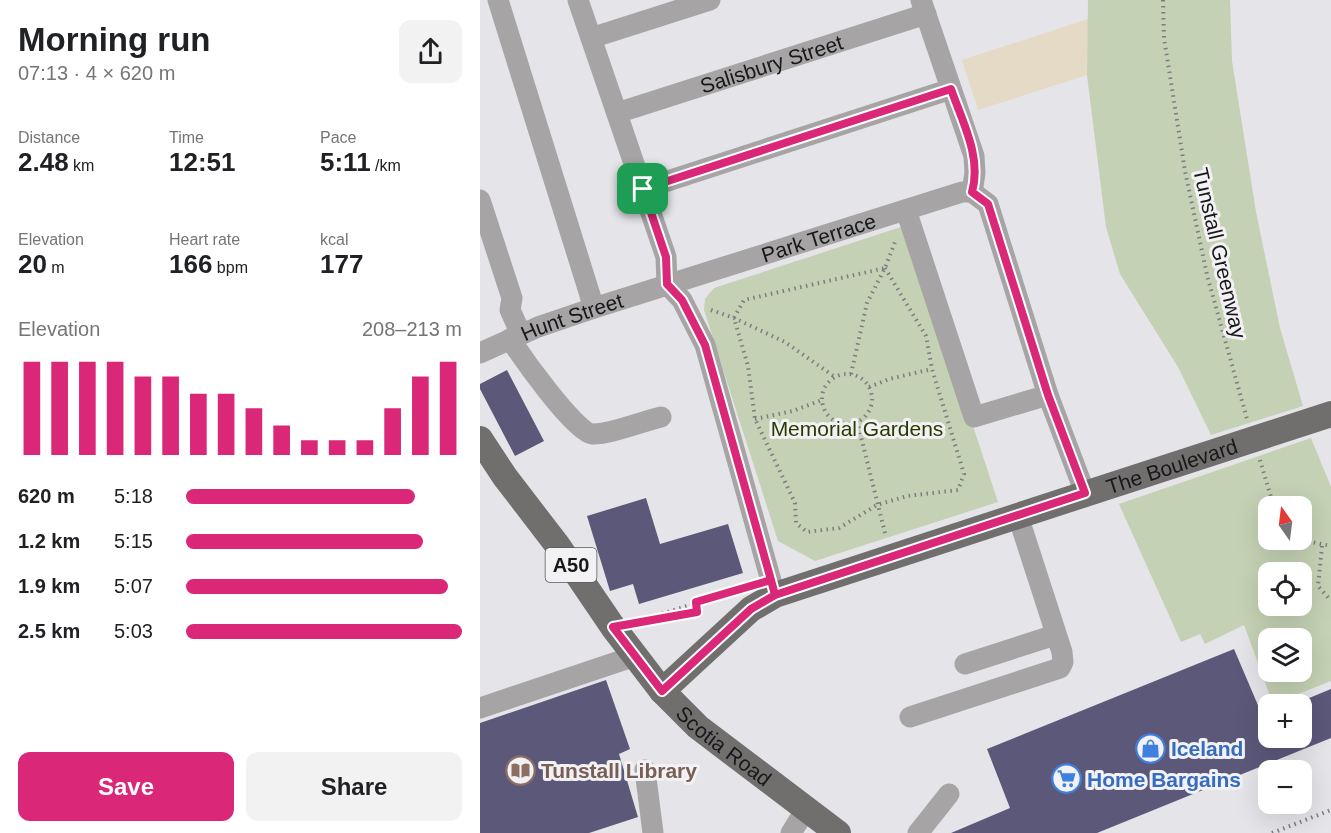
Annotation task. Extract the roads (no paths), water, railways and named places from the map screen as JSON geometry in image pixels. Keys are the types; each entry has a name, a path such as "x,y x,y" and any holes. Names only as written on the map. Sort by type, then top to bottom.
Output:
{"main road":[{"name":"The Boulevard","path":"662,691 773,588 892,557 1018,516 1251,434 1331,414"},
{"name":"Scotia Road","path":"480,439 558,546 613,627 662,691 698,727 838,833"}],"street":[{"path":"498,0 594,308"},
{"path":"578,0 666,257 667,284 682,300 705,345 773,588"},
{"path":"591,38 710,0"},
{"path":"924,7 974,156 975,173 972,192 988,204 1048,395 1085,493"},
{"name":"Salisbury Street","path":"617,113 924,7"},
{"path":"643,189 951,89"},
{"name":"Park Terrace","path":"667,284 962,192 972,192"},
{"path":"480,200 512,298 510,310 516,337 550,393 583,430 598,434 661,417"},
{"path":"906,210 974,417 1048,395"},
{"name":"Hunt Street","path":"480,353 594,308 667,284"},
{"path":"910,717 1060,668 1064,662 1018,516"},
{"path":"965,664 1058,644"},
{"path":"480,708 635,656"},
{"path":"645,770 653,833"},
{"path":"918,833 949,794"},
{"path":"790,833 806,809"}],"place":[{"name":"Iceland","path":"1150,748"},
{"name":"Tunstall Library","path":"520,770"},
{"name":"Home Bargains","path":"1066,779"}],"park label":[{"name":"Memorial Gardens","path":"857,428"}]}
